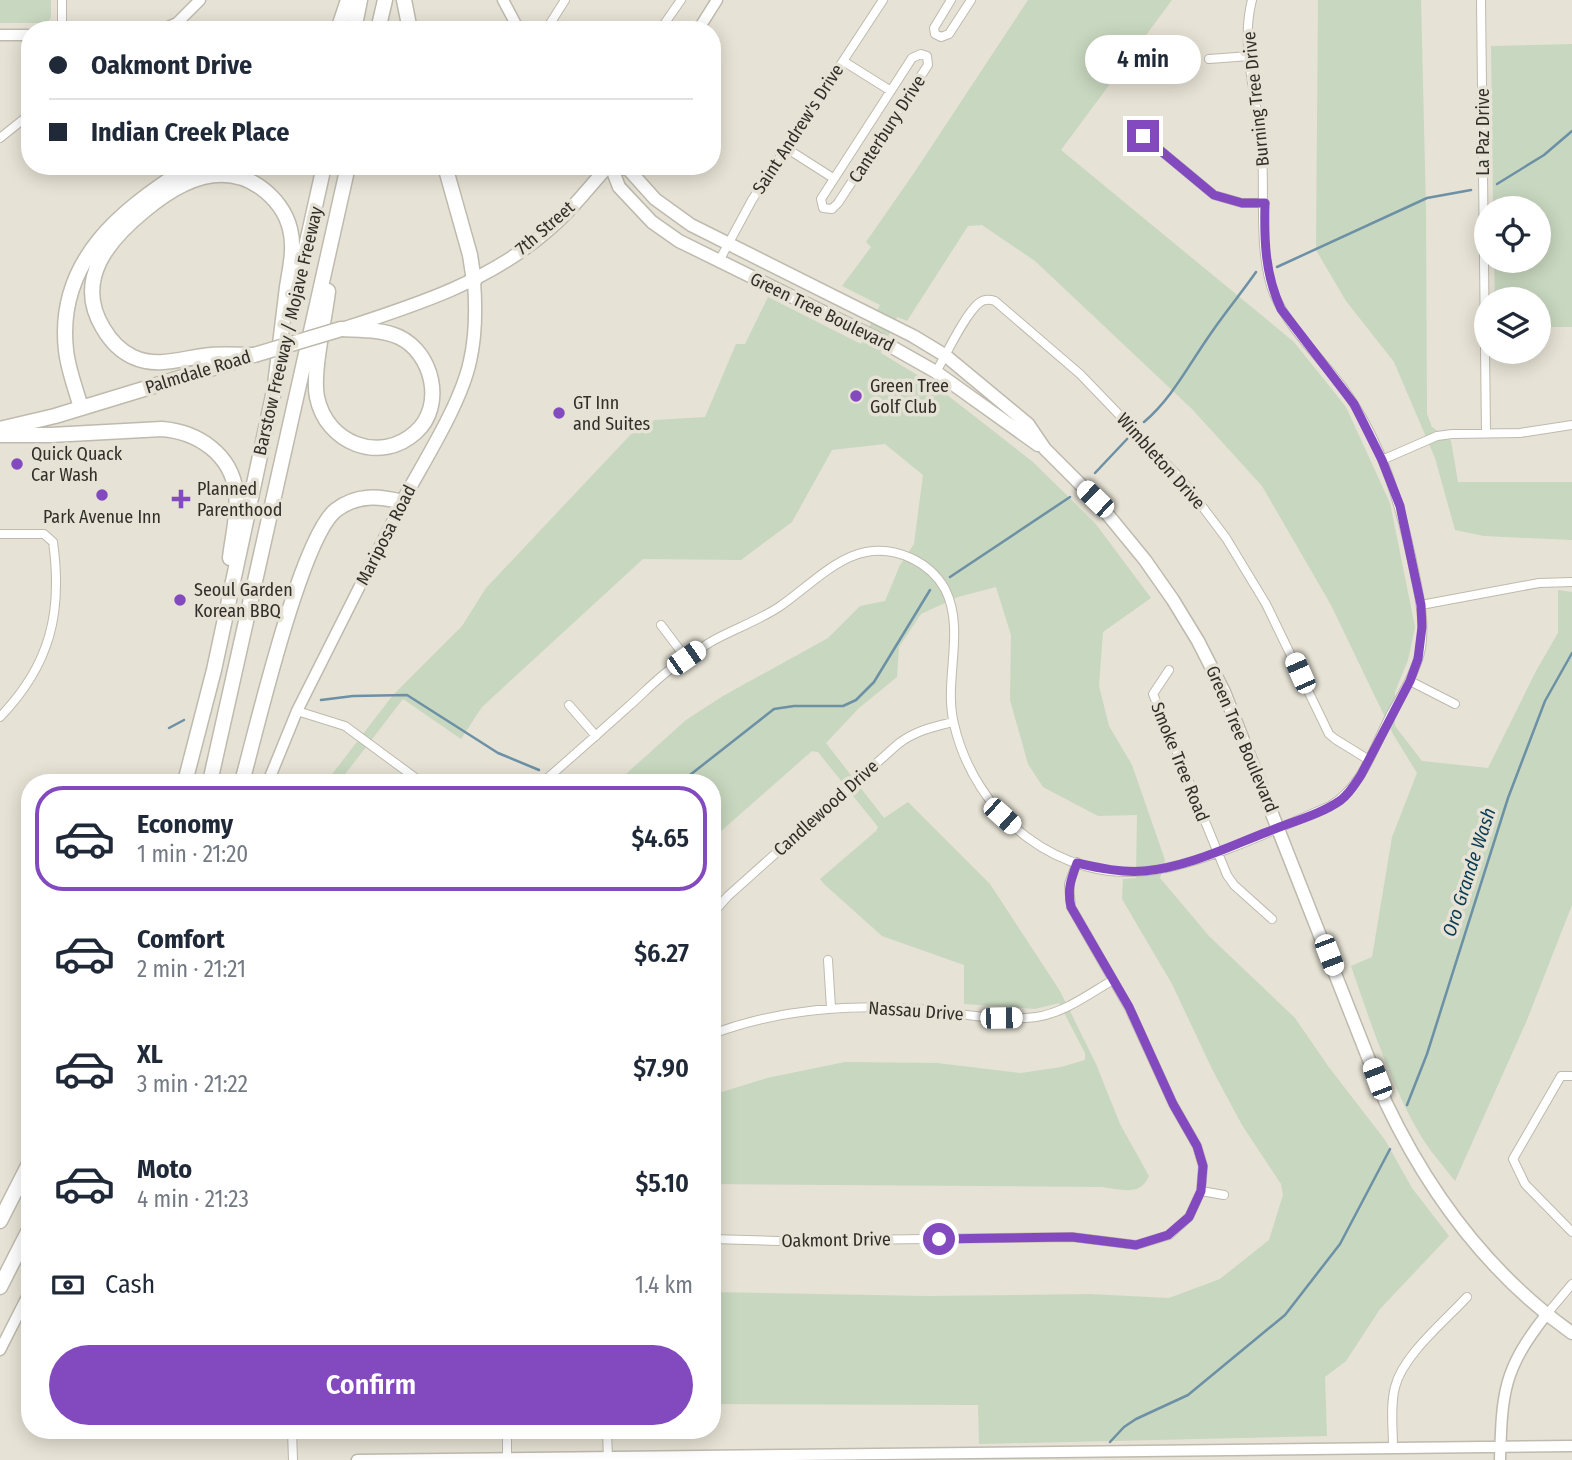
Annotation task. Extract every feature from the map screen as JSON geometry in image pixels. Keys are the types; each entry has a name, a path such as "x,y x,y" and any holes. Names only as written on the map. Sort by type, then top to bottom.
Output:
{"highway":[{"path":"341,21 348,0"},
{"path":"356,21 360,0"},
{"path":"380,21 385,0"},
{"path":"404,0 408,21"},
{"path":"82,408 66,349 67,309 75,280 91,252 118,218 149,192 176,175"},
{"path":"216,175 197,177 155,201 125,227 104,252 93,283 96,315 105,332 118,347 147,362 160,363 211,355 254,355"},
{"path":"229,175 249,180 270,195 289,223 292,251 274,393"},
{"name":"Barstow Freeway / Mojave Freeway","path":"187,774 214,670 322,175"},
{"name":"Barstow Freeway / Mojave Freeway","path":"212,774 346,175"},
{"path":"448,175 470,255 474,281"},
{"path":"341,197 316,382 317,397 331,428 356,446 388,447 406,440 417,432 430,408 432,380 422,357 413,346 391,333 341,329"},
{"name":"Palmdale Road","path":"0,429 82,408 341,329"},
{"path":"0,435 171,430 208,443 228,469 236,494 214,670"},
{"path":"244,774 297,585 325,522 336,510 362,498 381,497 402,502"},
{"path":"0,1220 21,1179"},
{"path":"0,1287 21,1246"}],"main road":[{"name":"7th Street","path":"474,281 546,232 601,175"},
{"name":"Green Tree Boulevard","path":"613,175 619,187 652,222 678,241 876,338 936,372 1045,449 1095,499 1145,560 1173,600 1224,692 1386,1103 1404,1139 1438,1196 1488,1259 1546,1314 1572,1333"},
{"name":"Green Tree Boulevard","path":"634,175 674,214 728,244 913,336 946,356 1028,424 1045,449"},
{"name":"Palmdale Road","path":"341,329 414,306 474,281"},
{"name":"Mariposa Road","path":"402,502 454,402 470,365 475,337 474,281"}],"street":[{"path":"62,0 62,21"},
{"path":"179,21 200,0"},
{"path":"503,0 514,21"},
{"path":"552,21 565,0"},
{"path":"666,21 681,0"},
{"path":"704,21 717,0"},
{"name":"Saint Andrew's Drive","path":"719,261 752,200 883,0"},
{"path":"951,0 934,28 935,34 941,37 949,34 971,0"},
{"name":"Burning Tree Drive","path":"553,774 686,658 716,639 775,610 838,562 869,551 897,552 920,563 944,587 953,618 953,722 971,773 996,810 1034,843 1077,863 1103,869 1143,872 1174,866 1216,852 1330,806 1352,790 1410,681 1421,646 1421,605 1400,506 1382,460 1354,404 1281,309 1266,266 1262,150 1248,22 1252,0"},
{"name":"La Paz Drive","path":"1481,0 1486,433"},
{"path":"0,35 21,35"},
{"name":"Canterbury Drive","path":"921,54 927,57 928,65 838,203 835,207 823,208 821,199 833,178 912,58 921,54"},
{"path":"1209,59 1250,56"},
{"name":"Canterbury Drive","path":"843,61 891,91"},
{"path":"0,138 21,121"},
{"path":"1143,136 1214,195 1242,203 1265,203"},
{"name":"Canterbury Drive","path":"786,148 833,178"},
{"name":"Wimbleton Drive","path":"936,372 972,311 980,301 987,299 995,301 1080,374 1183,481 1226,538 1266,604 1329,734 1369,760"},
{"path":"1382,460 1437,436 1520,433 1572,425"},
{"name":"Mariposa Road","path":"271,774 297,711 402,502"},
{"path":"0,534 38,533 49,536 54,548 55,608 48,644 31,680 0,717"},
{"path":"1421,605 1539,583 1572,582"},
{"path":"661,625 686,658"},
{"name":"Smoke Tree Road","path":"1169,670 1153,694 1216,852 1234,885 1272,919"},
{"path":"1410,681 1455,704"},
{"path":"569,705 596,736"},
{"path":"297,711 345,726 410,774"},
{"name":"Candlewood Drive","path":"721,904 898,744 911,734 953,722"},
{"path":"1077,863 1069,884 1071,907 1113,980 1143,1037 1173,1104 1197,1146 1203,1166 1201,1191 1224,1195"},
{"path":"828,960 831,1008"},
{"name":"Nassau Drive","path":"721,1031 776,1015 831,1008 881,1006 1001,1018 1037,1017 1065,1008 1113,980"},
{"path":"1572,1076 1561,1076 1513,1159 1525,1184 1572,1232"},
{"name":"Oakmont Drive","path":"721,1239 1072,1237 1136,1245 1168,1235 1189,1217 1201,1191"},
{"path":"1500,1460 1502,1406 1506,1384 1521,1350 1546,1314 1572,1284"},
{"path":"1393,1448 1393,1400 1398,1377 1419,1348 1467,1297"},
{"path":"0,1349 21,1308"},
{"path":"292,1439 293,1460"},
{"path":"506,1439 507,1458"},
{"path":"607,1439 608,1459"},
{"path":"357,1460 1314,1455 1393,1448 1572,1446"}],"green space":[{"path":"0,0 51,0 49,21 0,23"},
{"path":"1028,0 1172,0 1061,150 1294,342 1346,407 1390,503 1415,627 1408,660 1395,692 1395,726 1422,761 1488,768 1558,633 1558,590 1572,592 1572,905 1527,1020 1455,1181 1431,1151 1407,1109 1385,1062 1351,966 1372,957 1392,837 1417,773 1393,734 1331,605 1262,486 1192,409 1035,261 982,225 968,226 907,321 897,317 881,353 937,387 1033,462 1095,523 1151,598 1103,632 1099,686 1109,726 1132,765 1165,860 1160,878 1209,936 1295,1018 1385,1140 1412,1188 1449,1236 1380,1309 1346,1361 1325,1377 1327,1436 979,1444 978,1405 721,1404 721,1292 928,1296 1089,1294 1169,1298 1220,1279 1269,1240 1283,1195 1281,1184 1242,1125 1172,984 1122,899 1123,879 1136,878 1137,815 1098,816 1043,787 1028,764 1010,700 1011,635 996,587 958,597 921,614 899,647 897,677 859,708 826,743 884,818 908,802 990,884 1060,991 1096,1064 1120,1124 1149,1176 1141,1187 1129,1190 1102,1187 721,1184 721,1092 767,1078 845,1062 937,1063 1021,1073 1085,1060 1085,1053 1059,1003 1035,1009 964,1004 964,965 882,936 825,885 820,879 878,827 818,752 812,751 721,831 721,774 626,774 686,720 723,696 828,638 860,606 885,601 900,565 914,544 923,475 885,444 832,450 792,522 741,560 643,559 482,707 461,739 403,699 345,774 332,774 393,695 462,626 486,588 634,431 655,420 705,417 736,344 745,344 768,297 861,344 880,305 842,286 871,247 866,242"},
{"path":"1318,0 1421,0 1427,414 1432,427 1451,441 1458,482 1572,482 1572,540 1484,536 1455,530 1435,458 1394,362 1346,301 1316,250"},
{"path":"1572,44 1572,327 1551,327 1551,287 1495,287 1494,273 1551,273 1551,196 1493,196 1491,46"}],"waterway":[{"path":"1497,184 1544,155 1572,131"},
{"path":"1277,267 1427,198 1471,190"},
{"path":"1144,422 1171,393 1256,272"},
{"path":"1095,473 1128,438"},
{"path":"950,577 1070,497"},
{"path":"691,774 774,709 794,706 843,706 856,700 874,682 930,590"},
{"name":"Oro Grande Wash","path":"1407,1105 1427,1054 1508,798 1545,701 1572,653"},
{"path":"321,700 353,696 407,695 498,753 539,770"},
{"path":"169,728 184,720"},
{"name":"Oro Grande Wash","path":"1110,1442 1136,1419 1188,1395 1285,1315 1340,1244 1390,1149"}],"place":[{"name":"Green Tree Golf Club","path":"856,396"},
{"name":"GT Inn and Suites","path":"559,413"},
{"name":"Quick Quack Car Wash","path":"17,464"},
{"name":"Park Avenue Inn","path":"102,495"},
{"name":"Planned Parenthood","path":"181,499"},
{"name":"Seoul Garden Korean BBQ","path":"180,600"}],"route":[{"path":"939,1239 1072,1237 1136,1245 1168,1235 1189,1217 1201,1191 1203,1166 1197,1146 1173,1104 1129,1007 1071,907 1069,884 1077,863 1124,872 1143,872 1174,866 1279,827 1342,799 1352,790 1361,775 1410,681 1421,646 1421,605 1394,486 1354,404 1281,309 1275,296 1266,266 1265,203 1242,203 1214,195 1143,136"}]}
